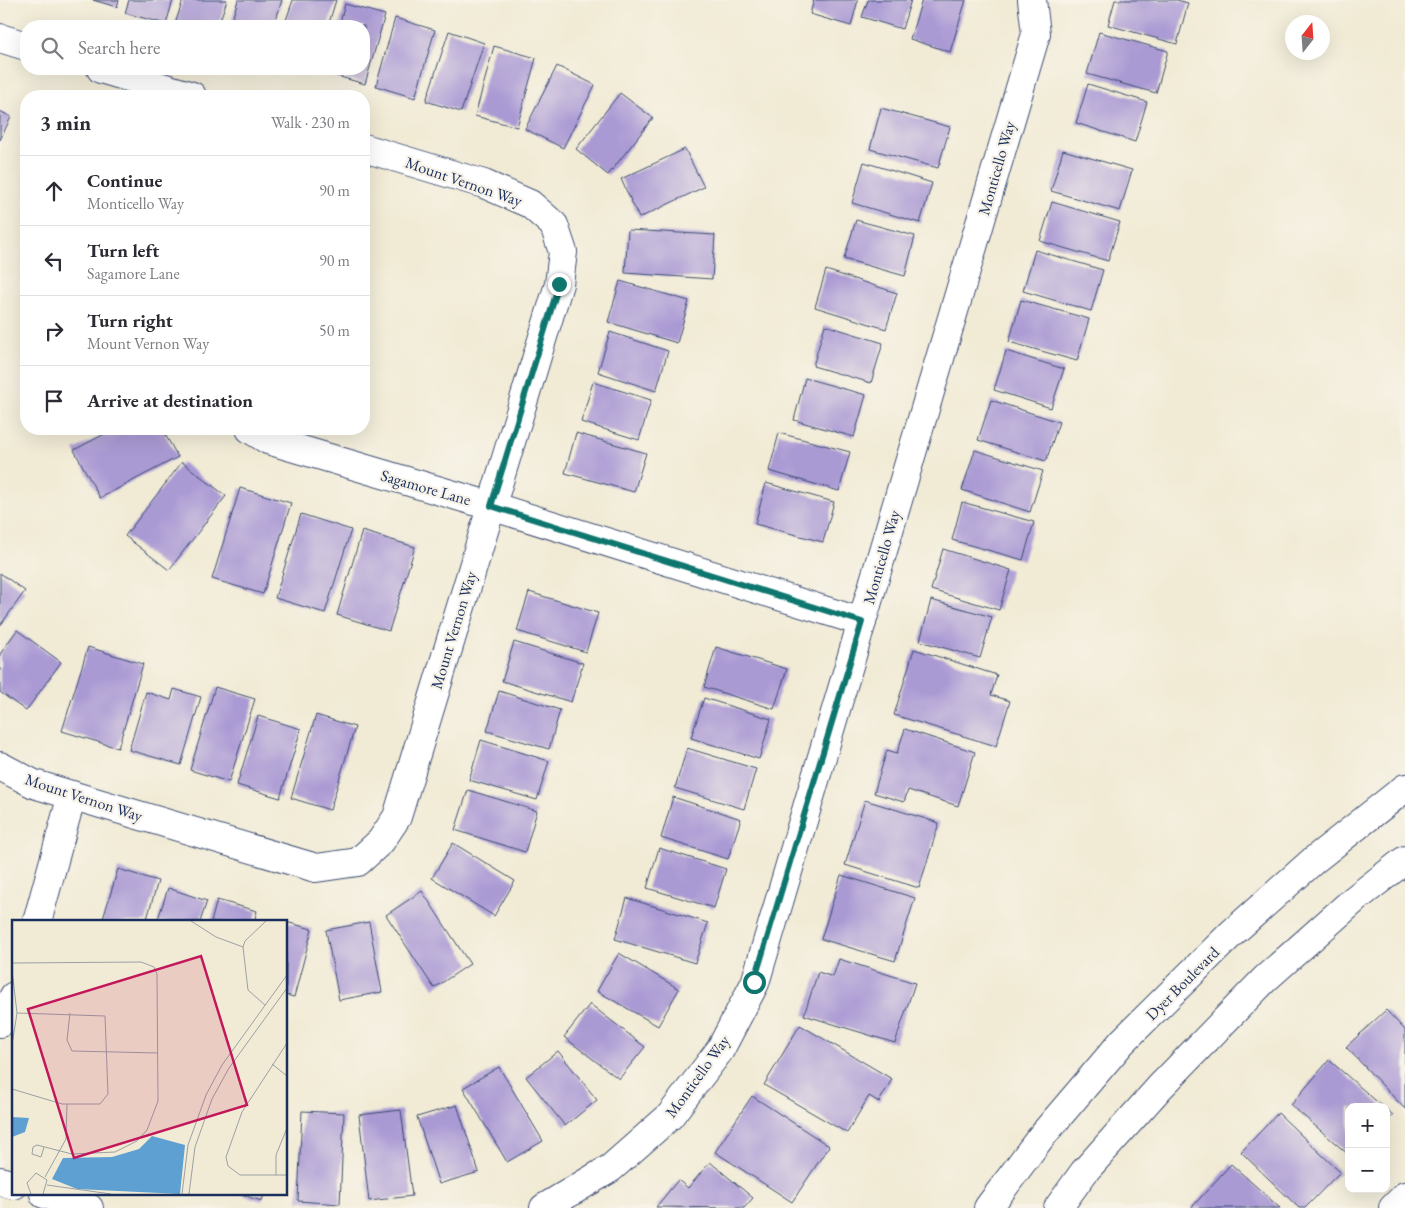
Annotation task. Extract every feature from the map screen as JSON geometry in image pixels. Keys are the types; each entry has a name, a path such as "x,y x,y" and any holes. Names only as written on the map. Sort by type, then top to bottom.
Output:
{"street":[{"name":"Monticello Way","path":"544,1208 611,1168 670,1116 720,1050 754,982 1036,34 1032,0"},
{"path":"0,38 20,44"},
{"path":"121,75 172,90"},
{"name":"Mount Vernon Way","path":"0,766 34,784 316,868 358,862 381,841 397,817 559,284 563,252 554,225 530,204 484,184 370,150"},
{"name":"Sagamore Lane","path":"260,435 268,440 491,506 862,622"},
{"name":"Dyer Boulevard","path":"988,1208 1041,1137 1122,1042 1232,933 1314,860 1405,788"},
{"path":"39,920 72,795"},
{"path":"1058,1208 1084,1172 1160,1087 1265,979 1355,899 1405,860"},
{"path":"0,1023 12,1000"},
{"path":"50,1196 89,1208"},
{"path":"1393,1208 1405,1196"}],"building":[{"path":"93,0 119,0 117,7"},
{"path":"129,0 173,0 167,20 151,20 125,13"},
{"path":"183,0 227,0 220,20 176,20"},
{"path":"238,0 282,0 276,20 232,20"},
{"path":"293,0 336,0 330,20 286,20"},
{"path":"814,0 858,0 851,26 810,14"},
{"path":"868,0 911,0 902,29 862,17"},
{"path":"922,0 966,0 950,52 910,39"},
{"path":"1115,0 1177,0 1188,3 1177,44 1108,25"},
{"path":"345,4 385,15 370,67 370,20 341,20"},
{"path":"395,18 435,30 415,98 376,86"},
{"path":"449,31 484,43 461,112 426,101"},
{"path":"1099,32 1168,51 1156,93 1087,74"},
{"path":"494,46 536,58 517,127 475,116"},
{"path":"557,66 595,85 563,148 525,129"},
{"path":"333,75 368,75 365,84"},
{"path":"1088,84 1147,102 1135,142 1076,123"},
{"path":"620,93 653,118 608,175 576,149"},
{"path":"881,108 950,127 938,168 870,149"},
{"path":"0,111 11,117 0,140"},
{"path":"685,149 704,187 639,218 621,179"},
{"path":"1063,150 1132,170 1120,211 1051,191"},
{"path":"864,162 932,183 920,223 852,203"},
{"path":"1052,202 1120,222 1108,261 1040,241"},
{"path":"856,220 915,236 905,276 844,259"},
{"path":"628,230 715,235 712,279 625,273"},
{"path":"1035,250 1103,270 1091,311 1023,291"},
{"path":"826,270 897,293 886,329 815,307"},
{"path":"620,281 689,301 677,343 608,322"},
{"path":"1021,300 1089,319 1077,361 1009,342"},
{"path":"825,325 883,343 871,383 813,366"},
{"path":"610,332 668,351 656,391 598,372"},
{"path":"1006,351 1064,369 1051,408 994,390"},
{"path":"805,378 866,395 854,437 794,420"},
{"path":"593,382 651,400 639,440 581,422"},
{"path":"991,400 1059,422 1046,461 978,440"},
{"path":"576,433 646,453 634,492 565,473"},
{"path":"779,433 850,452 839,491 769,471"},
{"path":"103,435 165,435 178,457 100,498 74,450"},
{"path":"975,450 1043,471 1030,512 962,490"},
{"path":"182,462 226,496 169,570 125,536"},
{"path":"766,483 834,502 823,542 755,524"},
{"path":"240,488 291,503 263,594 212,579"},
{"path":"962,502 1034,522 1023,560 952,540"},
{"path":"301,514 351,530 325,613 275,598"},
{"path":"362,531 415,547 389,631 337,615"},
{"path":"943,549 1011,570 999,610 931,590"},
{"path":"0,573 25,591 0,626"},
{"path":"529,592 598,613 586,652 517,631"},
{"path":"931,600 992,617 980,658 920,641"},
{"path":"17,630 61,662 26,711 0,692 0,654"},
{"path":"514,642 583,663 571,702 502,681"},
{"path":"88,647 143,664 118,748 62,731"},
{"path":"716,647 787,669 774,709 704,687"},
{"path":"914,649 997,675 991,695 1010,701 996,746 894,715"},
{"path":"215,687 255,699 229,782 190,770"},
{"path":"174,689 201,697 181,765 129,750 146,692 171,700"},
{"path":"499,691 560,710 549,749 487,731"},
{"path":"704,698 771,719 759,759 691,738"},
{"path":"316,715 355,727 330,810 291,798"},
{"path":"258,716 301,729 280,798 237,785"},
{"path":"905,729 975,752 958,806 908,790 904,802 874,793 887,750 897,753"},
{"path":"481,740 549,761 537,800 469,780"},
{"path":"687,748 756,769 744,809 675,788"},
{"path":"468,790 537,811 525,852 455,830"},
{"path":"673,797 741,819 728,859 661,838"},
{"path":"865,800 939,823 919,888 845,865"},
{"path":"453,843 515,881 494,916 432,878"},
{"path":"659,848 726,869 714,908 647,888"},
{"path":"118,869 158,881 147,920 103,920"},
{"path":"841,875 915,898 895,961 821,939"},
{"path":"168,888 207,901 201,920 158,920"},
{"path":"422,891 470,964 434,988 386,915"},
{"path":"627,898 708,923 695,963 615,939"},
{"path":"217,900 257,911 255,920 212,920"},
{"path":"369,922 382,992 339,1000 326,930"},
{"path":"288,923 312,929 294,997 288,996"},
{"path":"619,953 679,989 658,1026 597,991"},
{"path":"839,959 915,983 895,1043 804,1015 818,972 833,977"},
{"path":"590,1004 645,1047 619,1079 564,1037"},
{"path":"1386,1010 1405,1030 1405,1109 1346,1047"},
{"path":"800,1025 892,1079 879,1102 869,1096 847,1133 764,1085"},
{"path":"558,1051 597,1100 565,1126 526,1077"},
{"path":"1329,1060 1378,1103 1345,1103 1345,1152 1291,1105"},
{"path":"499,1067 543,1141 507,1162 463,1088"},
{"path":"752,1096 829,1146 792,1202 715,1152"},
{"path":"457,1105 479,1172 439,1184 417,1117"},
{"path":"401,1110 412,1196 369,1201 359,1115"},
{"path":"302,1111 344,1113 340,1204 298,1201"},
{"path":"1278,1113 1340,1172 1305,1208 1299,1208 1241,1152"},
{"path":"710,1162 753,1198 744,1208 656,1207 678,1180 688,1188"},
{"path":"1231,1164 1280,1208 1191,1208"},
{"path":"246,1196 263,1196 262,1201"}],"route":[{"path":"559,284 491,506 862,622 754,982"}]}
